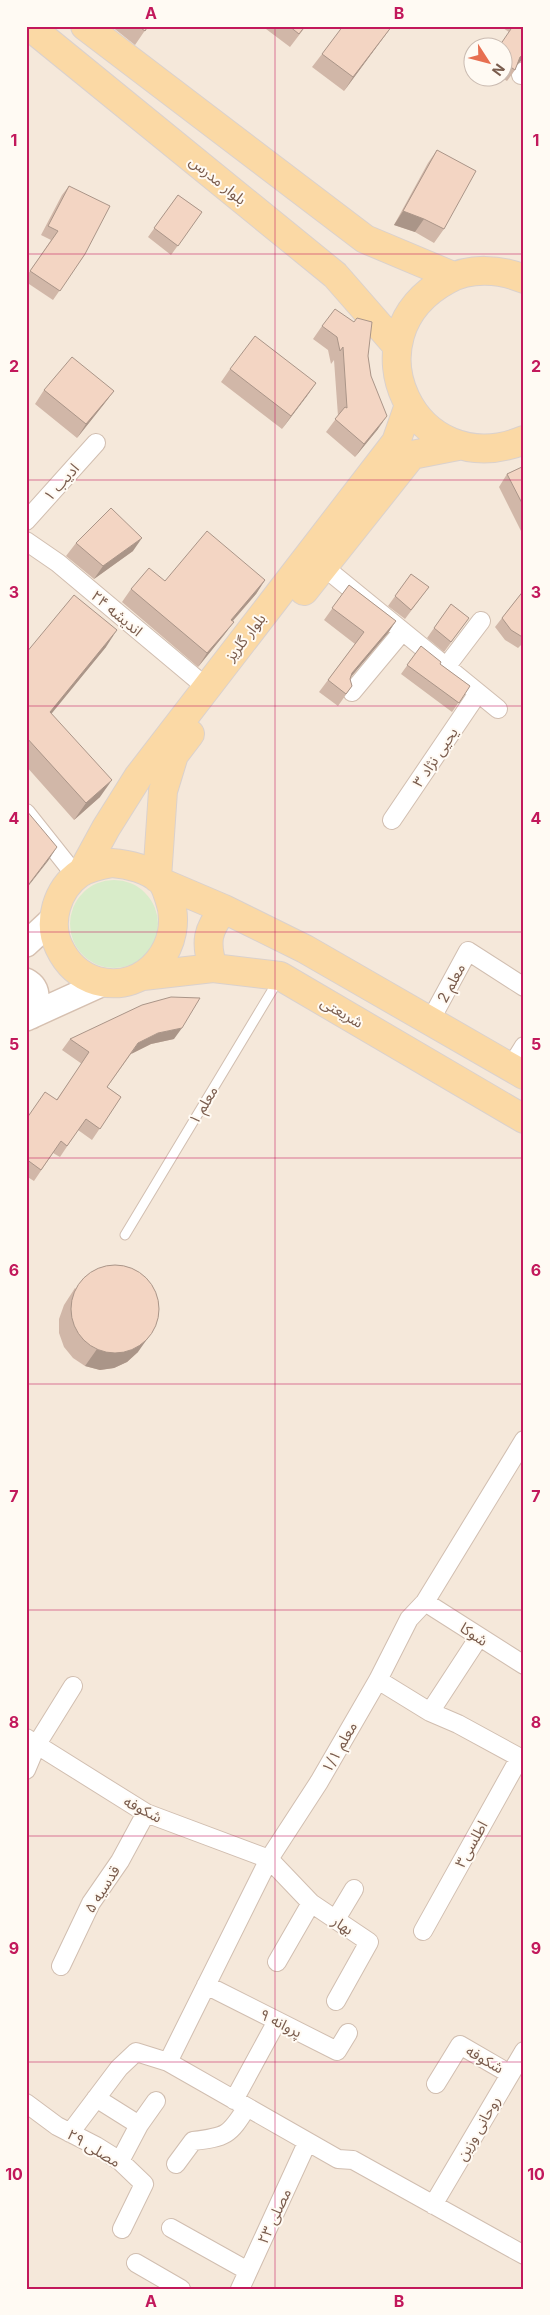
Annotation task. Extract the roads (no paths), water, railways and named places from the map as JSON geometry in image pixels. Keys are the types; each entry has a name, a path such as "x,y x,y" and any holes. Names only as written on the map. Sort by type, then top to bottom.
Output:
{"main road":[{"name":"بلوار مدرس","path":"29,26 335,275 397,346"},
{"path":"85,26 365,239 453,276"},
{"path":"524,279 500,271 476,271 453,276 433,288 416,304 404,324 397,346 396,371 403,396 416,417 435,435 458,446 484,450 508,447 524,440"},
{"name":"بلوار گلریز","path":"79,874 138,777 396,442 409,405"},
{"name":"بلوار گلریز","path":"160,880 163,791 174,755 412,456 458,446"},
{"path":"160,880 172,912 172,937 166,952 156,966 143,976 123,982 103,982 80,973 63,955 54,932 54,919 61,896 79,874 96,865 128,864 305,949 430,1021 519,1062"},
{"path":"213,968 208,952 208,937 214,922 224,909"},
{"path":"26,944 54,919"},
{"name":"شریعتی","path":"143,976 213,968 280,976 524,1118"},
{"path":"26,981 36,993 37,1002 29,1017"},
{"path":"29,1017 103,982"}],"street":[{"name":"ادیب ۱","path":"26,521 96,443"},
{"name":"اندیشه ۲۴","path":"26,541 58,564 206,687"},
{"path":"324,567 498,709"},
{"path":"446,667 481,621"},
{"path":"352,692 402,632"},
{"name":"یحیی نژاد ۳","path":"392,820 478,693"},
{"path":"26,814 79,874"},
{"name":"معلم 2","path":"430,1021 468,951 524,988"},
{"name":"معلم ۱/۱","path":"168,2062 269,1859 319,1782 378,1680 409,1619 425,1602 524,1440"},
{"name":"شوکا","path":"425,1602 479,1638 523,1664"},
{"path":"430,1712 479,1638"},
{"path":"378,1680 430,1712 458,1724 522,1759"},
{"path":"26,1770 32,1741 73,1686"},
{"name":"شکوفه","path":"32,1741 146,1813 269,1859"},
{"name":"اطلسی۳","path":"423,1931 522,1759"},
{"name":"قدسیه ۵","path":"61,1966 91,1903 120,1861 146,1813"},
{"name":"بهار","path":"269,1859 312,1903 369,1942 336,2001"},
{"path":"336,1919 354,1889"},
{"path":"277,1962 312,1903"},
{"name":"پروانه ۹","path":"206,1985 337,2051 348,2033"},
{"path":"176,2164 193,2141 219,2138 234,2129 240,2103 277,2021"},
{"name":"شکوفه","path":"436,2084 460,2045 510,2074"},
{"name":"روحانی وزین","path":"433,2205 524,2051"},
{"path":"70,2133 119,2068 136,2052 168,2062 307,2143 338,2159 353,2160 524,2255"},
{"path":"96,2098 139,2126"},
{"path":"120,2162 139,2126 156,2101"},
{"name":"مصلی ۲۹","path":"26,2103 56,2126 96,2146 120,2162 144,2184 122,2229"},
{"name":"مصلی ۲۳","path":"240,2289 307,2143"},
{"path":"171,2228 248,2272"},
{"path":"136,2263 181,2289"}],"lane":[{"name":"معلم ۱","path":"125,1235 280,976"}]}
